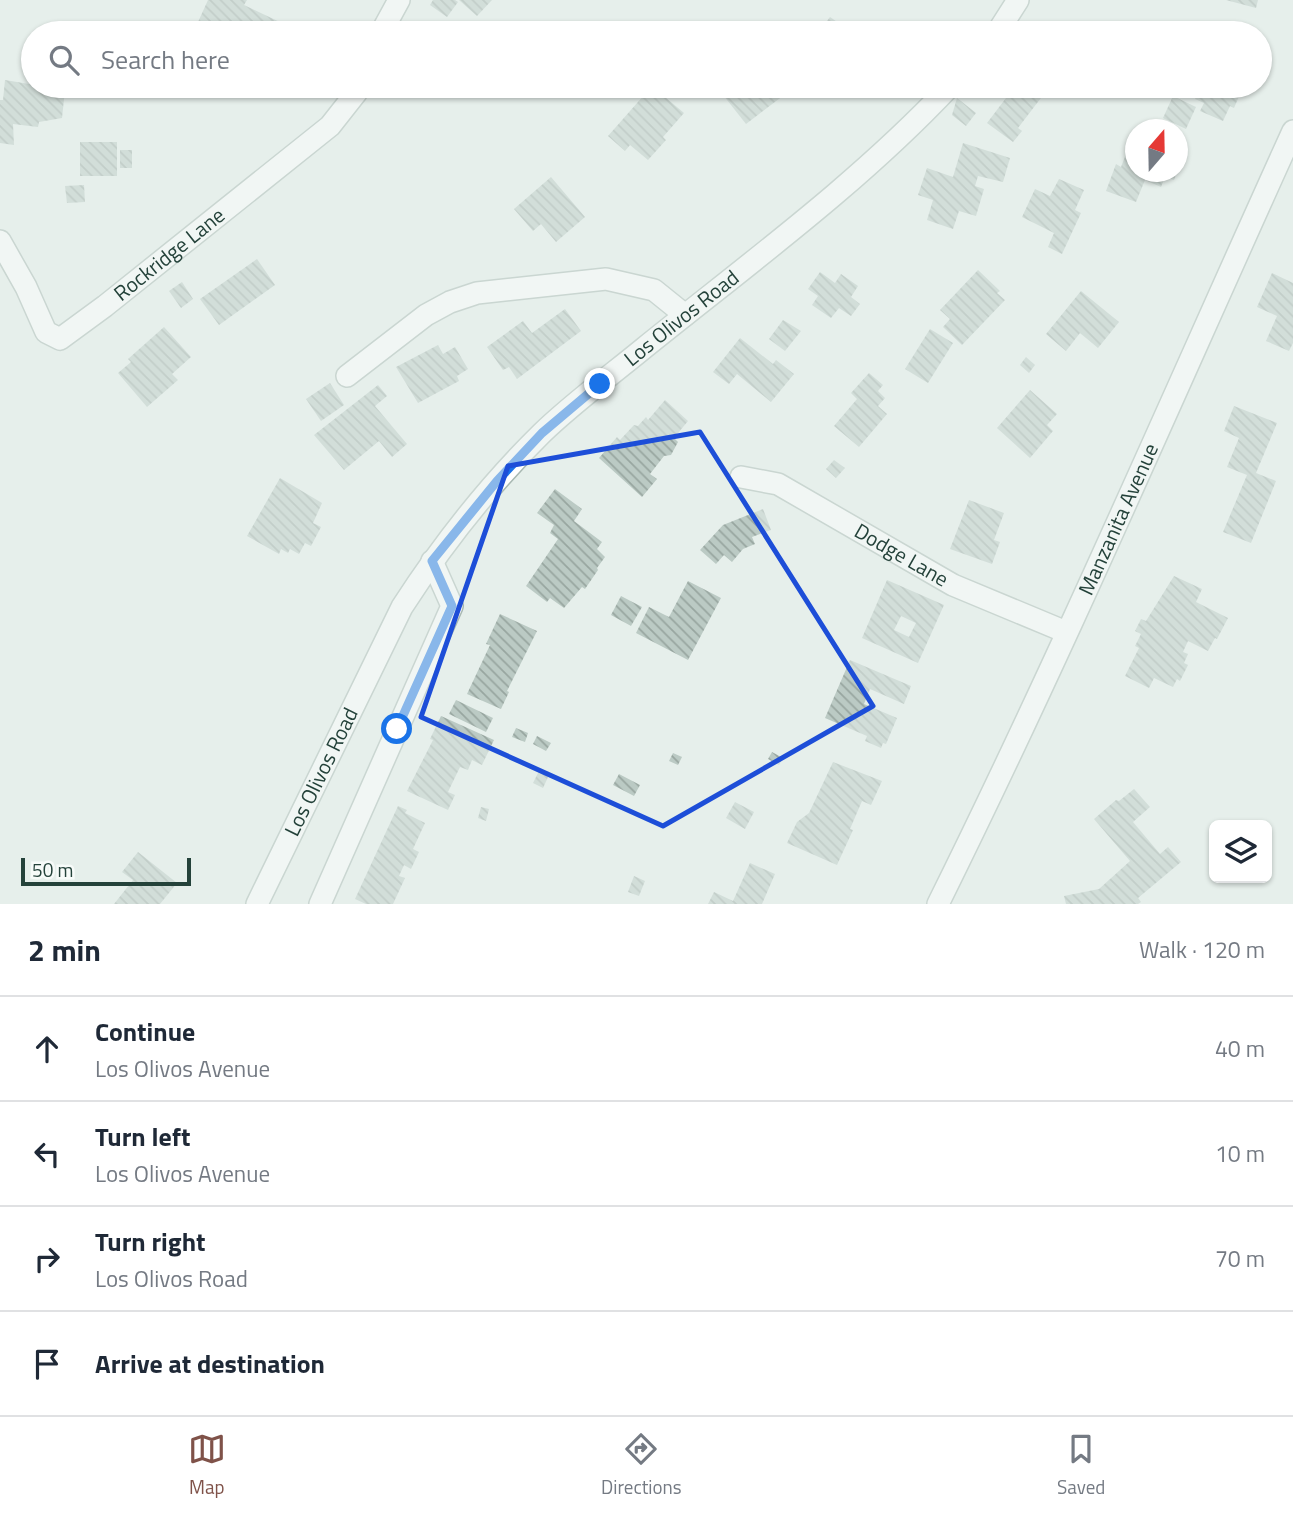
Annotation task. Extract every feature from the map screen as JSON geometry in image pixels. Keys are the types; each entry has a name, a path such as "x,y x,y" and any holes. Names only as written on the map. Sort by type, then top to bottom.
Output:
{"street":[{"path":"388,21 399,0"},
{"path":"1005,21 1018,0"},
{"name":"Rockridge Lane","path":"0,241 46,332 60,339 330,126 350,98"},
{"name":"Los Olivos Road","path":"257,904 402,607 432,561 497,481 542,433 849,183 938,98"},
{"name":"Manzanita Avenue","path":"938,904 1066,632 1293,131"},
{"path":"347,376 426,315 477,293 606,279 654,290 685,315"},
{"name":"Dodge Lane","path":"741,477 778,484 953,585 1066,632"},
{"path":"320,904 452,606 432,561"}],"highlighted area":[{"path":"700,432 873,706 663,826 421,717 508,466"}],"building":[{"path":"208,0 247,0 244,5 278,21 198,21"},
{"path":"433,0 458,2 447,17 430,5"},
{"path":"459,0 492,0 477,16"},
{"path":"1226,0 1258,0 1256,8"},
{"path":"5,80 21,83 21,98 64,98 62,118 39,122 38,127 13,124 14,145 0,143 0,100 3,100"},
{"path":"641,98 666,98 684,113 663,137 666,140 648,160 630,145 625,151 608,136"},
{"path":"725,98 780,98 746,124"},
{"path":"957,98 976,113 966,126 952,115"},
{"path":"1006,98 1041,98 1018,128 1022,131 1013,142 987,123"},
{"path":"1172,98 1196,107 1188,125 1188,119 1163,118"},
{"path":"1238,98 1234,108 1230,106 1223,121 1200,111 1204,103 1195,99"},
{"path":"80,142 117,142 117,176 80,176"},
{"path":"963,143 1010,158 1003,182 978,176 975,186 984,189 976,216 959,211 953,229 927,220 933,200 918,195 927,168 953,177"},
{"path":"120,150 132,150 132,168 120,168"},
{"path":"1125,157 1125,182 1144,182 1136,202 1106,191 1116,164 1121,167"},
{"path":"551,177 585,217 556,242 541,224 533,231 514,209"},
{"path":"1059,179 1084,190 1075,210 1081,213 1062,254 1048,247 1054,233 1022,217 1035,189 1050,196"},
{"path":"1150,182 1163,182 1161,187"},
{"path":"84,185 85,202 67,203 65,186"},
{"path":"257,259 275,285 219,325 200,299"},
{"path":"978,270 1000,291 997,293 1005,300 962,345 943,327 950,319 940,310"},
{"path":"820,272 835,283 841,274 858,286 851,297 860,304 851,316 839,308 831,318 812,305 818,296 808,289"},
{"path":"1272,273 1293,283 1293,343 1289,351 1266,341 1277,316 1257,307"},
{"path":"182,282 193,299 181,308 169,291"},
{"path":"1081,291 1119,322 1098,348 1080,333 1066,351 1046,334"},
{"path":"565,309 581,331 517,379 509,367 503,370 487,347 523,321 532,333"},
{"path":"783,320 801,331 785,351 769,339"},
{"path":"164,327 191,357 172,374 178,380 147,407 118,373 131,362 128,359"},
{"path":"930,329 953,343 928,383 905,369"},
{"path":"740,338 773,364 776,360 794,374 771,402 737,374 729,384 713,372"},
{"path":"438,345 443,354 455,347 468,369 457,376 459,381 418,403 396,367"},
{"path":"1026,357 1035,365 1029,373 1020,365"},
{"path":"869,373 883,385 878,391 885,398 878,406 887,414 859,447 834,426 857,399 851,393"},
{"path":"330,383 344,405 321,421 306,399"},
{"path":"378,385 387,396 375,406 407,444 392,457 379,441 344,470 314,435"},
{"path":"1030,390 1057,414 1047,425 1053,431 1030,458 997,428"},
{"path":"665,400 688,421 674,438 678,442 671,455 664,456 650,474 657,479 642,497 599,458 617,437 620,440 634,425 638,426 646,417 648,420"},
{"path":"1234,406 1277,423 1256,473 1276,481 1251,543 1223,532 1247,475 1227,467 1239,438 1224,431"},
{"path":"834,460 845,468 836,478 826,469"},
{"path":"280,478 322,503 313,523 321,527 311,546 305,543 299,554 290,549 288,553 281,549 279,554 247,536"},
{"path":"555,489 582,509 574,521 602,542 597,549 605,557 585,589 582,587 564,608 550,598 547,602 526,586 558,539 550,533 554,525 537,513"},
{"path":"969,500 1004,513 994,540 1000,542 992,564 950,549"},
{"path":"763,509 771,530 752,537 755,544 743,549 732,562 724,555 716,564 700,550 723,525"},
{"path":"1174,576 1202,589 1196,602 1228,618 1208,651 1188,641 1183,652 1188,654 1184,663 1188,665 1180,681 1177,679 1173,687 1154,678 1149,688 1125,676 1139,648 1135,646 1141,634 1135,631 1141,619 1146,621"},
{"path":"887,580 944,605 918,663 862,638","holes":["901,616 916,623 909,637 894,630"]},
{"path":"688,581 721,598 688,660 636,633 649,607 669,617"},
{"path":"621,596 642,607 631,626 611,615"},
{"path":"500,614 537,631 501,709 467,694 490,645 486,644"},
{"path":"850,660 911,686 904,704 870,689 864,704 897,718 886,744 883,743 881,748 865,741 867,736 825,718"},
{"path":"456,700 493,718 486,732 449,714"},
{"path":"441,716 494,740 482,765 472,760 468,770 460,767 448,792 455,795 448,810 407,791 433,740 430,739"},
{"path":"516,728 528,733 525,742 512,737"},
{"path":"537,736 551,743 546,751 533,744"},
{"path":"772,752 783,758 779,765 768,759"},
{"path":"673,753 682,757 678,765 669,761"},
{"path":"833,762 882,781 871,805 862,801 850,829 853,830 837,865 787,843 797,822 809,813"},
{"path":"539,771 549,775 543,788 533,783"},
{"path":"619,774 640,785 634,796 613,785"},
{"path":"1134,789 1150,807 1133,822 1160,854 1168,847 1181,862 1138,898 1141,902 1138,904 1066,904 1064,896 1099,889 1130,861 1094,819"},
{"path":"735,802 754,812 745,829 726,818"},
{"path":"398,806 407,810 405,813 425,823 413,849 419,852 411,869 404,865 399,876 405,878 393,904 366,904 355,899"},
{"path":"481,807 489,809 486,821 478,818"},
{"path":"138,852 177,883 160,904 114,904 133,880 122,872"},
{"path":"750,863 775,874 762,904 708,904 714,892 733,901"},
{"path":"634,876 645,881 639,896 628,892"}],"route":[{"path":"397,729 452,606 432,561 497,481 542,433 600,384"}]}
